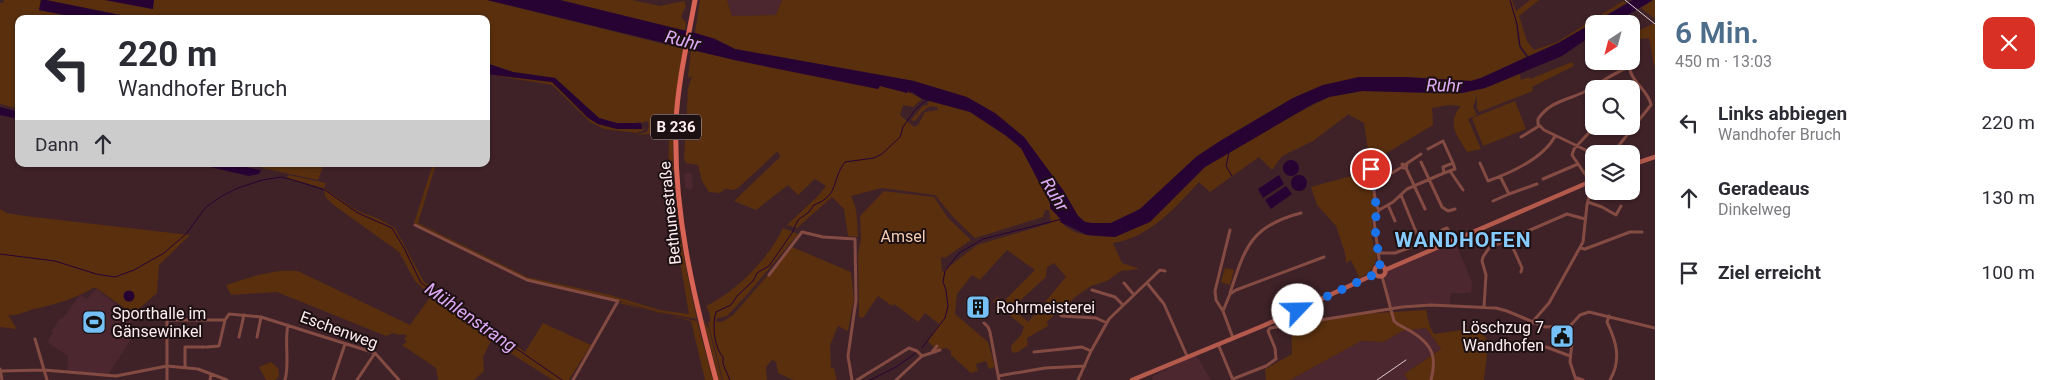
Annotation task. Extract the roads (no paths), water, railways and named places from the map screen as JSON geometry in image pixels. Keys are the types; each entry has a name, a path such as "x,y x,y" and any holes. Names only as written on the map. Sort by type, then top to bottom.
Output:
{"main road":[{"path":"689,0 693,11"},
{"name":"Bethunestraße","path":"695,0 676,119 677,193 682,238 700,320 716,380"},
{"path":"1640,162 1655,157"},
{"path":"1132,380 1233,338 1375,274 1382,276 1385,270 1585,184"},
{"path":"1375,274 1375,269 1380,266 1385,270"},
{"path":"1145,374 1148,380"}],"street":[{"path":"1539,126 1539,116 1562,100 1576,96 1625,70"},
{"path":"1619,145 1650,107 1650,100 1640,88"},
{"path":"1650,100 1655,99"},
{"path":"1539,126 1585,150"},
{"path":"1521,138 1539,126"},
{"path":"1585,173 1572,155 1587,135"},
{"path":"1480,163 1488,181 1525,164 1550,145 1556,136"},
{"path":"1380,266 1374,221 1379,210 1414,186 1455,169 1443,141 1428,149"},
{"path":"1392,173 1421,154"},
{"path":"1421,162 1442,207 1448,211 1455,209"},
{"path":"1444,174 1443,167 1453,163"},
{"path":"1543,179 1578,164"},
{"path":"1405,166 1425,209"},
{"path":"1371,169 1376,205 1379,210"},
{"path":"1450,171 1463,190"},
{"path":"1500,176 1509,194"},
{"path":"1493,202 1536,184"},
{"path":"1400,195 1421,244"},
{"path":"1534,323 1549,303 1583,242 1588,202 1616,215 1621,206"},
{"path":"1388,205 1395,221"},
{"path":"1223,310 1240,260 1254,239 1271,224 1301,213"},
{"path":"1484,307 1486,275 1483,257 1489,248 1567,214 1585,219"},
{"path":"415,225 527,280 618,301 573,380"},
{"path":"1230,230 1215,291 1216,300 1223,310 1233,338"},
{"path":"769,275 802,232 824,237 855,239 856,300 848,356 852,380"},
{"path":"1580,248 1585,249 1630,232 1642,232"},
{"path":"1379,253 1395,253 1441,236"},
{"path":"1509,239 1522,268 1521,272"},
{"path":"1230,294 1263,279 1324,257"},
{"path":"1078,380 1091,351 1107,323 1160,270 1165,271"},
{"path":"1382,276 1387,289 1390,309 1398,324 1420,338 1432,352 1435,360 1432,380"},
{"path":"1124,283 1134,295"},
{"path":"1148,283 1164,304 1187,356"},
{"path":"1092,290 1115,297 1123,305"},
{"path":"1218,344 1233,379 1276,360 1275,348 1268,331 1270,328 1390,309 1431,305 1484,307 1507,310 1545,327 1570,326 1584,312 1593,312 1655,328"},
{"name":"Eschenweg","path":"225,320 229,314 261,317 375,353 399,380"},
{"path":"239,337 244,315"},
{"path":"1061,316 1096,318 1107,323"},
{"path":"1609,316 1607,322 1615,338 1617,349 1614,370 1610,380"},
{"path":"257,337 261,317"},
{"path":"168,380 167,320 225,320 219,346 185,347 184,367"},
{"path":"984,323 988,327 998,378 1045,368 1085,366"},
{"path":"284,380 287,371 285,338 288,324"},
{"path":"1570,326 1572,342 1570,362 1577,379 1583,380"},
{"path":"36,339 46,380"},
{"path":"333,380 344,344"},
{"path":"1034,352 1082,347 1091,351"},
{"path":"1546,347 1570,356"},
{"path":"857,380 908,348 917,351 922,356"},
{"path":"896,380 922,356 938,348"},
{"path":"357,380 375,353"},
{"path":"2,380 0,371 44,370 124,375 167,366 184,367 228,380"},
{"path":"210,380 211,374"},
{"path":"106,380 108,375"},
{"path":"900,376 903,380"}],"water":[{"path":"41,0 46,0 120,15 64,15 39,10"},
{"path":"105,0 154,0 153,9"},
{"name":"Ruhr","path":"487,0 560,0 695,33 715,39 735,49 914,81 967,97 995,113 1024,137 1063,190 1078,216 1085,222 1092,223 1111,223 1140,209 1196,157 1293,98 1323,85 1359,77 1405,77 1471,81 1558,43 1585,28 1585,40 1562,56 1485,88 1462,93 1362,91 1329,97 1313,104 1205,167 1150,222 1115,237 1087,235 1060,222 1061,219 1050,208 1050,203 1021,148 970,112 922,99 909,91 907,93 880,86 878,89 734,60"},
{"path":"1633,0 1653,0 1627,15 1607,15"},
{"path":"490,64 513,72 555,78 599,118 617,123 641,123 642,129 617,129 598,124 588,118 552,82 490,74"},
{"path":"0,107 15,111 15,118 0,115"},
{"path":"1288,160 1294,160 1299,165 1297,174 1288,176 1283,171 1283,165"},
{"path":"210,167 246,167 261,170 259,174 249,176"},
{"path":"1279,175 1284,184 1263,198 1258,189"},
{"path":"1296,175 1302,175 1307,180 1305,189 1296,191 1291,186 1291,180"},
{"path":"1286,186 1292,194 1271,209 1265,200"},
{"path":"129,290 135,296 129,302 123,296"}],"waterway":[{"path":"1510,0 1517,24 1520,46 1528,57"},
{"path":"730,380 716,342 714,329 716,312 731,305 737,296 753,281 757,273 769,266 792,233 798,220 832,192 845,162 874,158 882,154 900,137 903,127 915,110 930,99"},
{"path":"1229,153 1226,166 1232,176"},
{"name":"Mühlenstrang","path":"0,254 55,261 96,274 115,277 134,270 164,253 186,234 206,207 222,196 262,180 281,177 290,179 325,190 358,213 392,228 421,283 562,380"},
{"name":"Mühlenstrang","path":"922,348 945,318 948,306 943,282 945,271 959,253 983,239 1062,219"},
{"name":"Mühlenstrang","path":"870,380 896,367 916,353"}],"railway":[{"path":"1625,0 1655,24"},
{"path":"1377,380 1406,360"}],"place":[{"name":"Rohrmeisterei","path":"978,307"},
{"name":"Sporthalle im Gänsewinkel","path":"94,322"},
{"name":"Löschzug 7 Wandhofen","path":"1562,336"}],"district":[{"name":"WANDHOFEN","path":"1463,240"}],"park label":[{"name":"Amsel","path":"903,236"}]}
